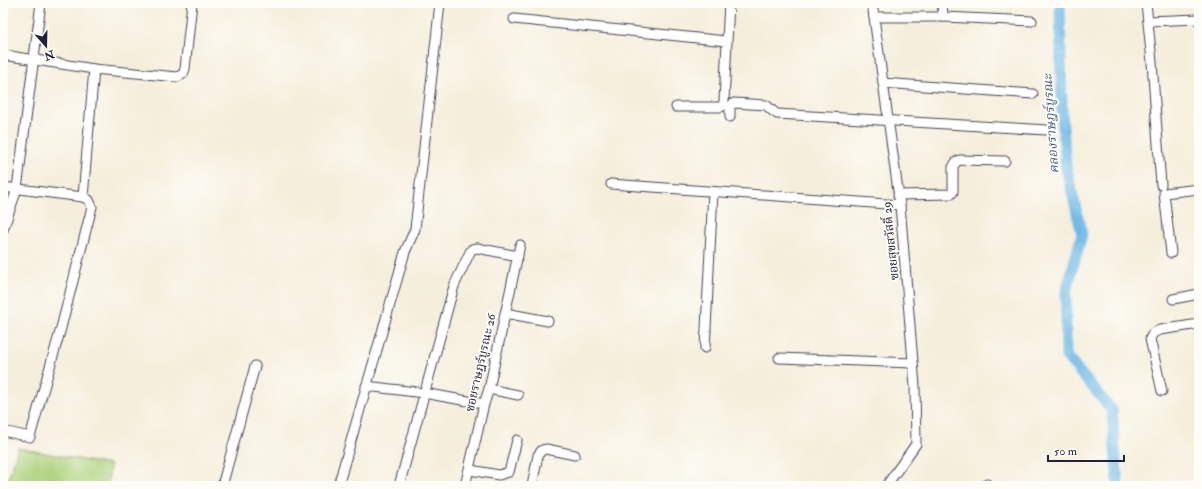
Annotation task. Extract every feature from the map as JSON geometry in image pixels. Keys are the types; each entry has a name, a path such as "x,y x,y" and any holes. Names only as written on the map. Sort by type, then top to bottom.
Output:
{"street":[{"path":"3,230 6,211 17,189 41,3"},
{"path":"3,55 34,61 94,69 177,77 183,74 185,69 192,3"},
{"path":"338,486 405,252 415,229 440,3"},
{"path":"676,107 723,106 729,3"},
{"name":"ซอยสุขสวัสดิ์ 29","path":"872,3 887,120 900,205 913,363 916,444 886,486"},
{"path":"942,3 943,17"},
{"path":"1146,3 1161,185"},
{"path":"874,17 943,17 1032,21"},
{"path":"514,19 726,41"},
{"path":"1148,21 1199,19"},
{"path":"83,197 94,69"},
{"path":"883,84 1033,94"},
{"path":"730,118 730,106 734,103 766,105 777,114 1046,130"},
{"path":"898,195 951,194 953,192 954,167 956,162 960,160 1005,161"},
{"path":"611,184 900,205"},
{"path":"3,187 83,197 89,200 92,207 61,328 30,437 3,431"},
{"path":"1171,253 1164,193 1199,190"},
{"path":"705,348 713,192"},
{"name":"ซอยราษฎร์บูรณะ 26","path":"466,486 484,404 489,389 520,244"},
{"path":"399,486 454,286 470,252 472,249 477,248 518,256"},
{"path":"1172,299 1199,294"},
{"path":"505,313 548,321"},
{"path":"1162,391 1150,339 1153,334 1160,330 1199,324"},
{"path":"779,358 913,363"},
{"path":"222,486 255,366"},
{"path":"366,386 424,393 484,404"},
{"path":"489,389 518,395"},
{"path":"470,470 499,475 509,472 517,440"},
{"path":"532,486 538,454 542,450 546,449 575,454"}],"green space":[{"path":"18,448 110,465 108,486 6,486"}],"waterway":[{"name":"คลองราษฎร์บูรณะ","path":"1060,3 1062,114 1066,167 1082,234 1066,292 1066,356 1112,410 1118,486"}]}
